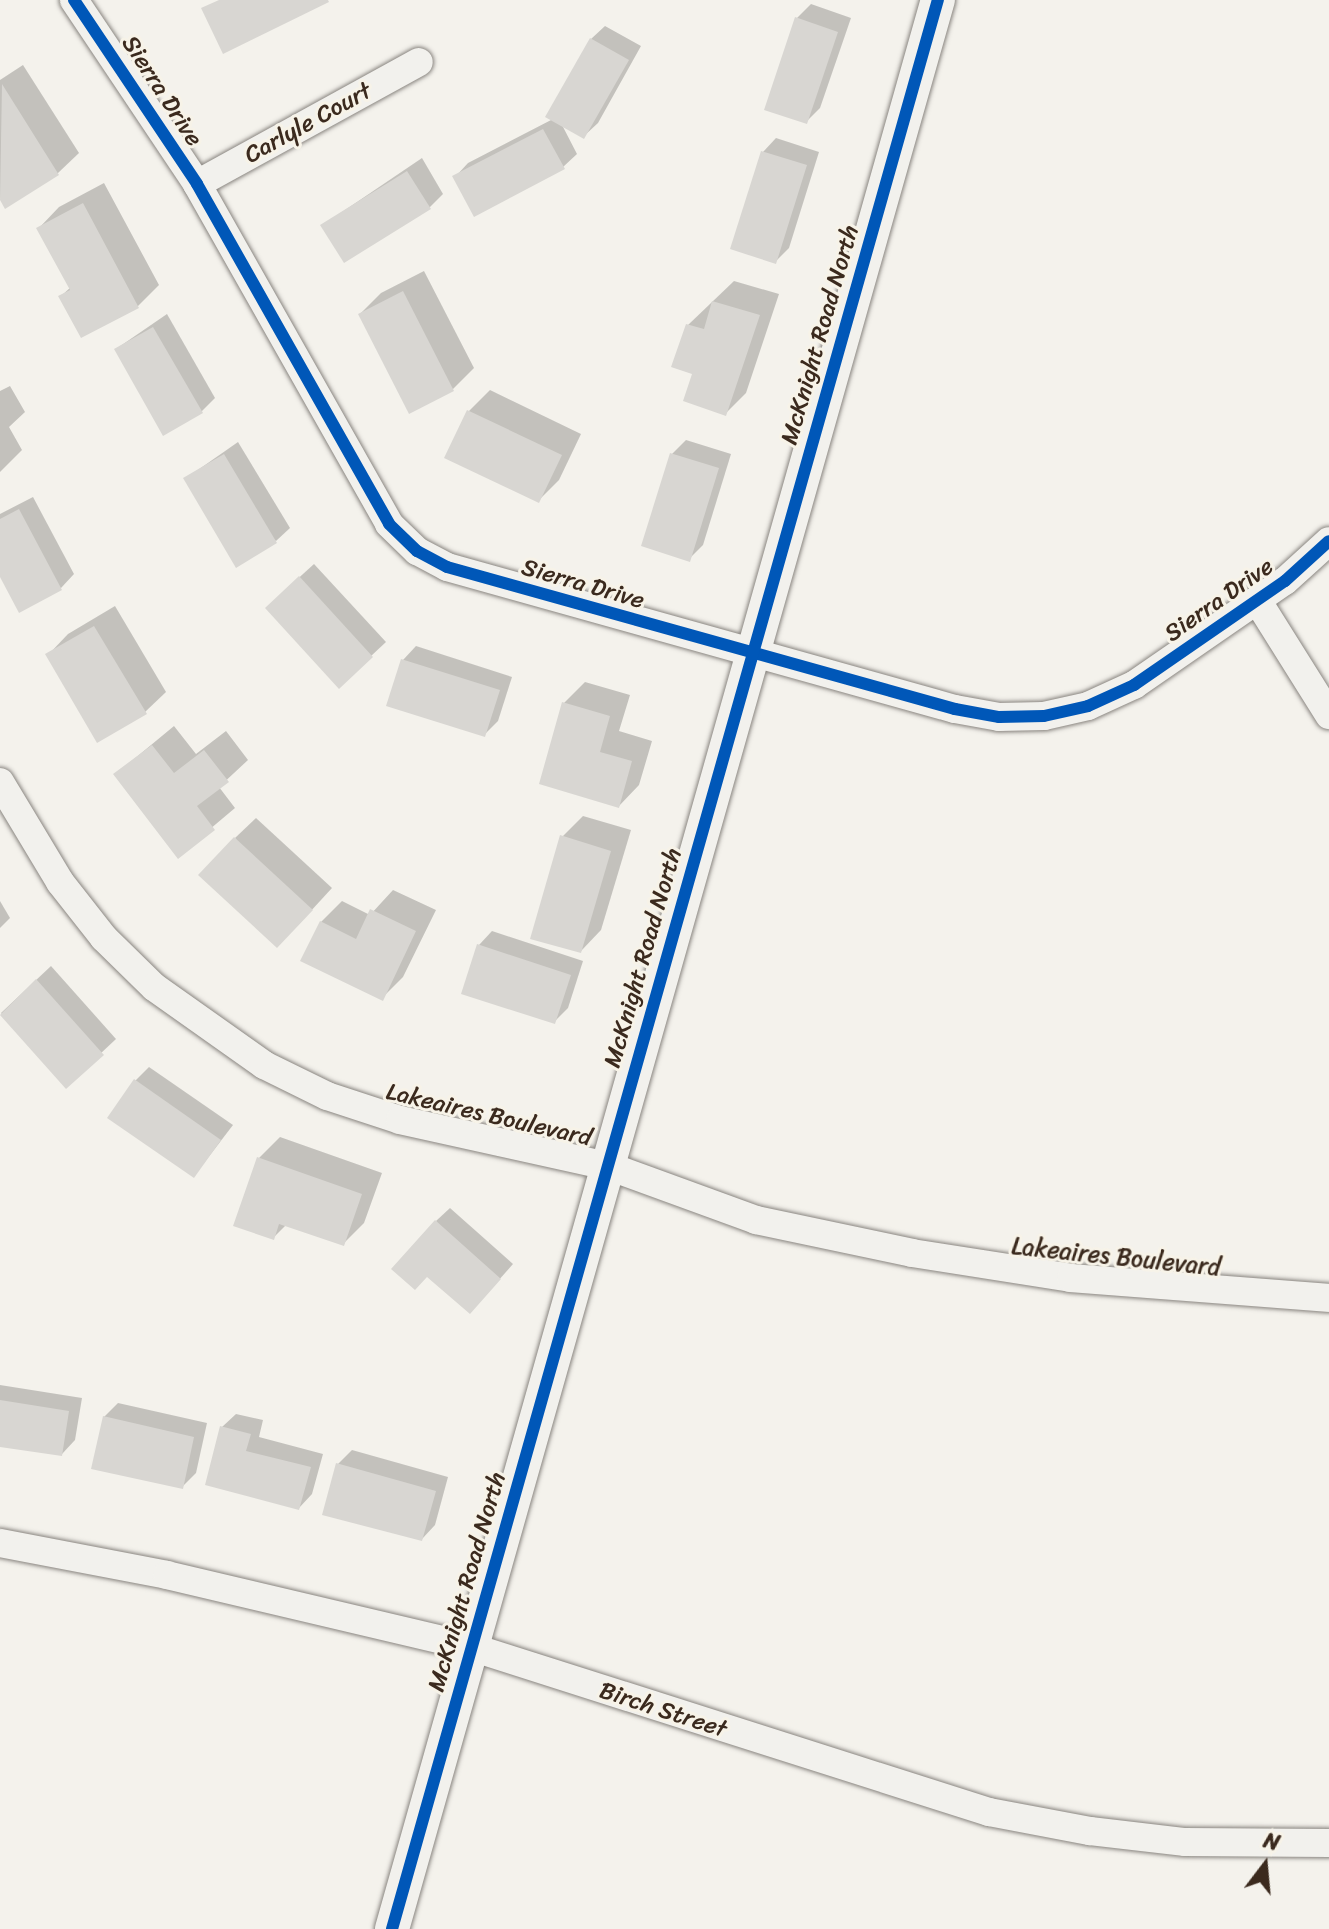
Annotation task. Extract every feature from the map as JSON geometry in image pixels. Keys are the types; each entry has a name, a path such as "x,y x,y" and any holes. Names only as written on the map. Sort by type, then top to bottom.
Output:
{"street":[{"name":"Sierra Drive","path":"74,0 197,184 389,524 417,551 465,574 955,709 999,717 1044,716 1088,706 1134,685 1257,600 1329,541"},
{"name":"McKnight Road North","path":"392,1929 938,0"},
{"name":"Carlyle Court","path":"197,184 419,62"},
{"path":"1257,600 1329,715"},
{"name":"Lakeaires Boulevard","path":"0,782 60,882 104,938 154,987 252,1058 327,1096 400,1120 608,1166 756,1220 912,1253 1071,1278 1329,1298"},
{"name":"Birch Street","path":"0,1543 167,1575 471,1647 989,1812 1090,1831 1185,1842 1329,1843"}],"building":[{"path":"219,0 329,2 223,54 201,8"},
{"path":"795,17 838,32 807,124 764,110"},
{"path":"590,38 629,60 584,139 545,117"},
{"path":"2,84 59,175 5,209 0,200"},
{"path":"543,129 565,169 474,217 452,176"},
{"path":"761,151 807,165 776,264 730,249"},
{"path":"407,171 431,209 344,263 320,225"},
{"path":"83,203 139,308 81,338 58,296 70,290 36,228"},
{"path":"403,291 454,391 409,414 358,314"},
{"path":"712,301 760,315 726,416 683,401 692,374 671,367 686,324 704,329"},
{"path":"153,327 203,413 163,436 114,349"},
{"path":"467,410 562,455 539,503 444,458"},
{"path":"670,453 719,468 690,562 641,546"},
{"path":"224,454 277,543 236,568 183,478"},
{"path":"19,509 62,590 19,613 0,577 0,519"},
{"path":"299,576 373,657 339,689 265,608"},
{"path":"94,626 147,714 97,743 45,654"},
{"path":"401,659 500,690 485,737 386,706"},
{"path":"562,702 610,716 600,752 632,761 619,808 539,784"},
{"path":"152,745 174,773 204,750 229,782 197,806 215,830 178,859 113,774"},
{"path":"560,835 611,851 581,953 530,939"},
{"path":"234,837 313,910 277,948 198,875"},
{"path":"370,909 416,931 383,1001 300,961 320,921 356,939"},
{"path":"477,944 571,975 555,1024 461,994"},
{"path":"36,979 104,1055 66,1089 0,1015"},
{"path":"134,1079 221,1140 194,1178 107,1118"},
{"path":"257,1157 362,1194 344,1246 279,1224 274,1240 233,1226"},
{"path":"435,1220 501,1279 470,1314 427,1277 415,1290 391,1269"},
{"path":"0,1400 69,1411 62,1456 0,1447"},
{"path":"103,1416 194,1437 183,1489 91,1469"},
{"path":"220,1426 251,1434 246,1451 311,1467 299,1510 205,1485"},
{"path":"336,1463 436,1491 422,1541 322,1515"}],"cycle path":[{"path":"74,0 197,184 389,524 417,551 447,567 955,709 999,717 1044,716 1088,706 1134,685 1285,581 1329,541"},
{"path":"392,1929 938,0"}]}
